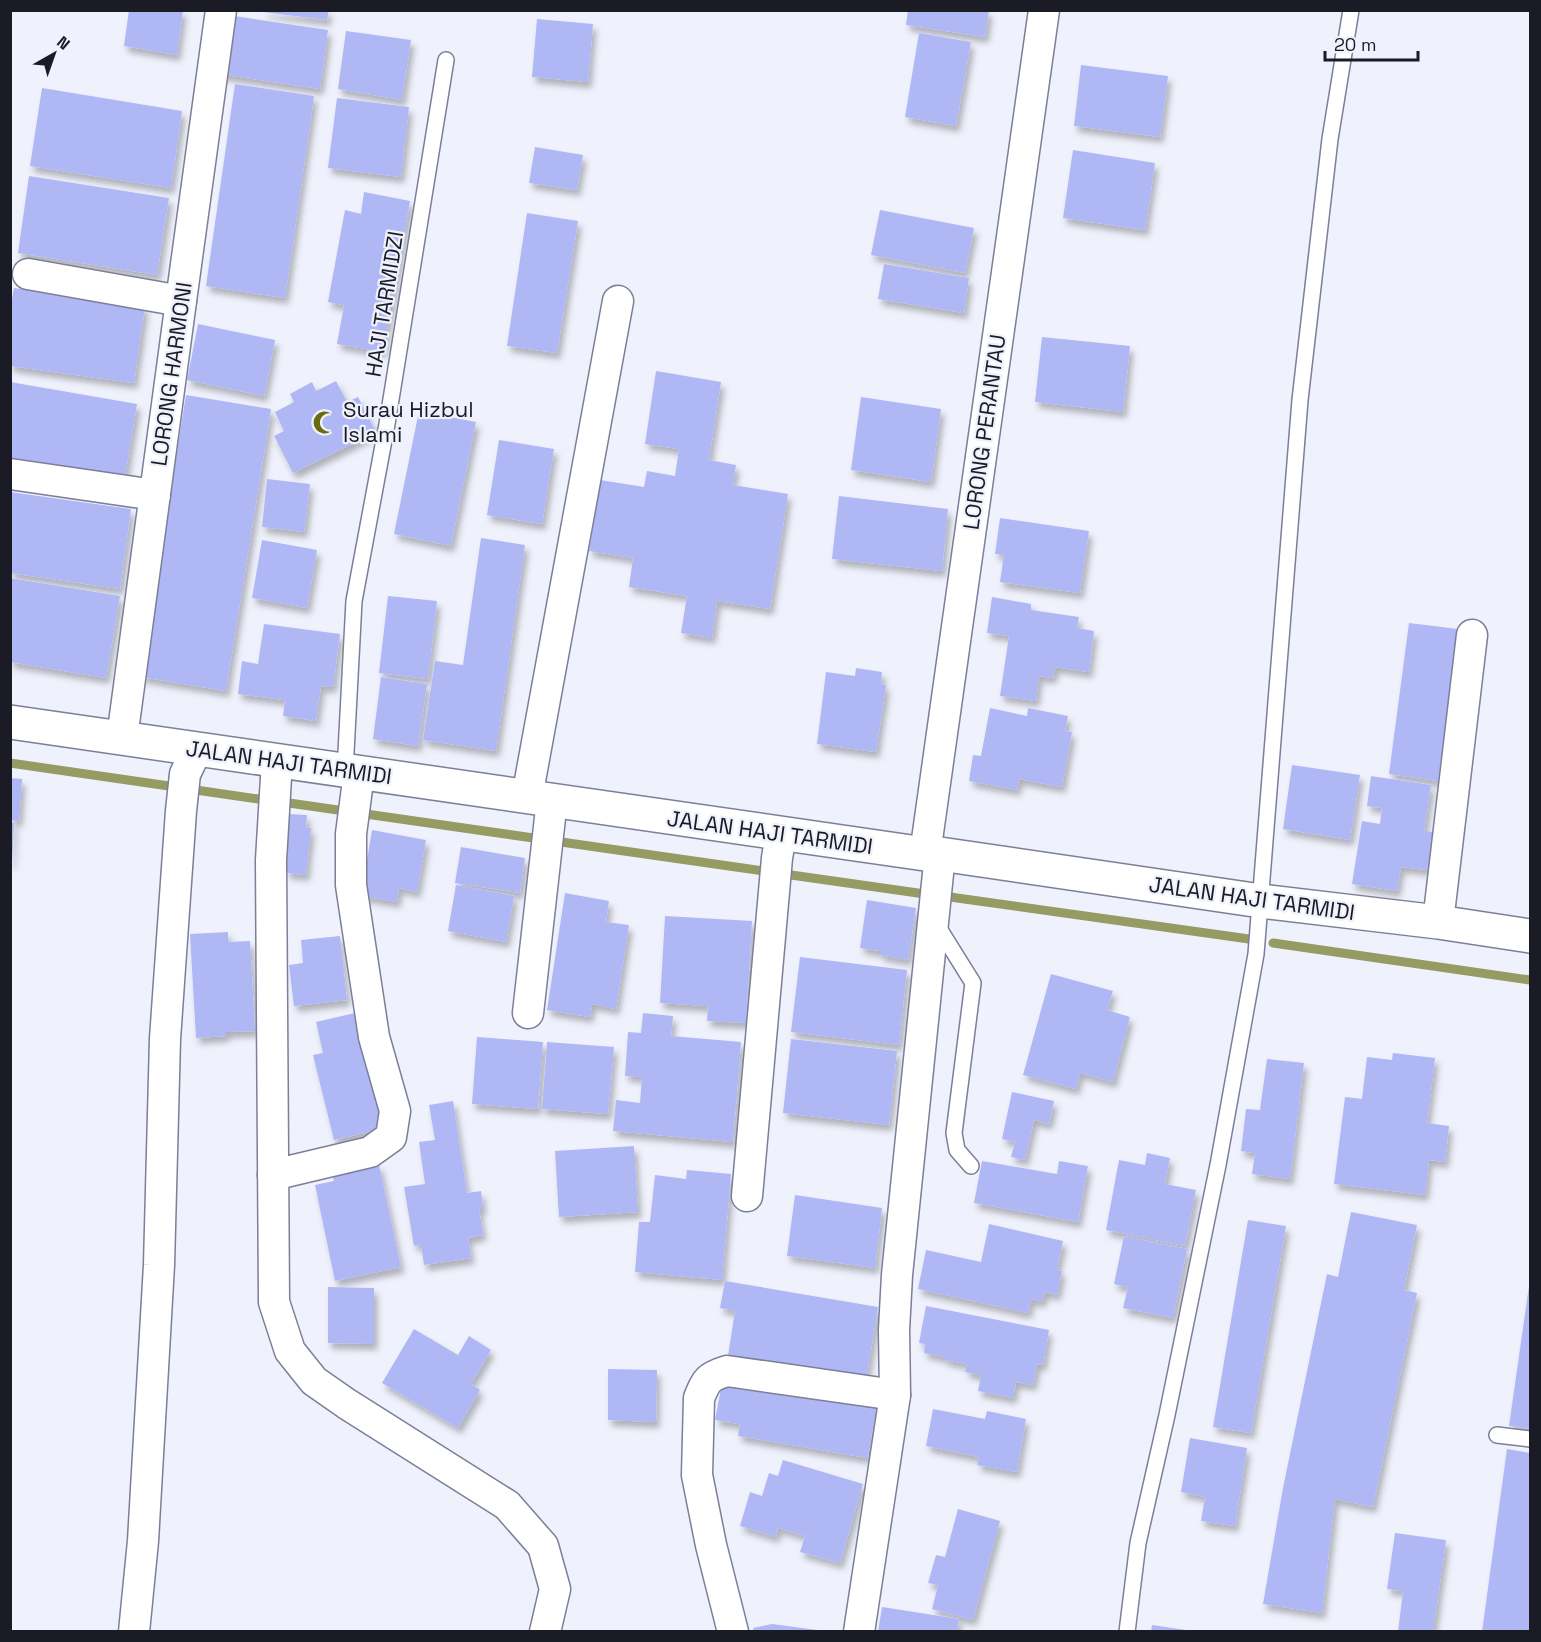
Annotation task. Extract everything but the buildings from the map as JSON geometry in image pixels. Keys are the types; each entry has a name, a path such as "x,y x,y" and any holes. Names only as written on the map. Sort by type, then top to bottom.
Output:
{"street":[{"name":"LORONG HARMONI","path":"122,738 221,10"},
{"name":"LORONG PERANTAU","path":"859,1632 895,1395 894,1330 897,1275 933,918 934,861 1044,10"},
{"path":"28,274 180,301"},
{"path":"528,1013 544,866 543,807 618,301"},
{"path":"10,474 155,495"},
{"path":"1438,922 1472,635"},
{"name":"JALAN HAJI TARMIDI","path":"10,722 277,761 354,779 543,807 781,834 934,861 1438,922 1530,936"},
{"path":"134,1632 143,1541 159,1265 165,1027 185,774 197,749"},
{"path":"277,761 271,860 274,1302 290,1351 314,1381 507,1505 543,1546 555,1589 545,1632"},
{"path":"273,1175 370,1152 391,1137 395,1111 374,1037 351,885 354,779"},
{"path":"747,1196 775,878 781,834"},
{"path":"732,1632 697,1475 699,1398 704,1386 712,1376 727,1371 895,1395"}],"lane":[{"path":"1127,1632 1138,1543 1167,1415 1218,1165 1256,954 1300,400 1330,139 1351,10"},
{"name":"HAJI TARMIDZI","path":"354,779 354,601 387,424 446,60"},
{"path":"933,918 973,983 954,1134 957,1150 971,1166"},
{"path":"1497,1435 1530,1439"}],"waterway":[{"path":"10,763 176,787"},
{"path":"196,790 265,800"},
{"path":"289,803 764,871"},
{"path":"784,874 925,894"},
{"path":"950,897 1249,939"},
{"path":"1273,943 1530,980"}],"place":[{"name":"Surau Hizbul Islami","path":"325,422"}]}
